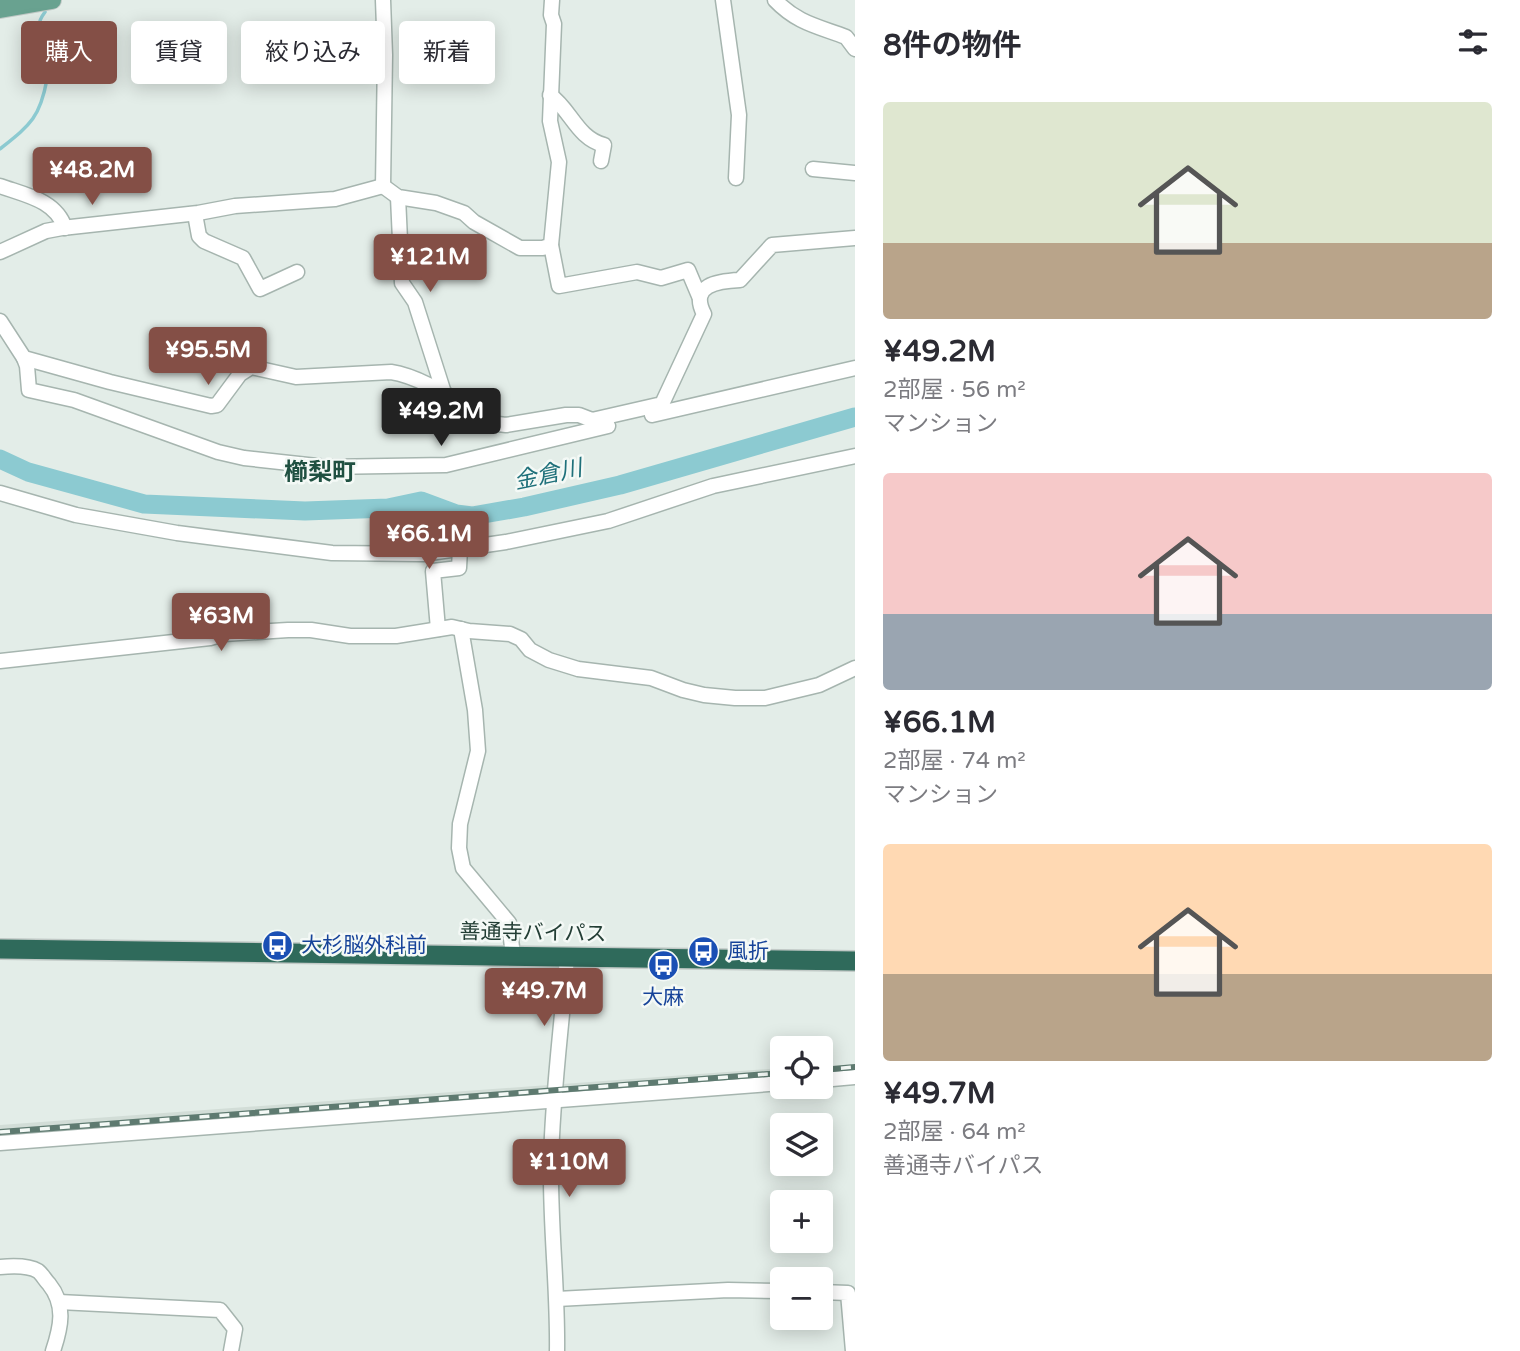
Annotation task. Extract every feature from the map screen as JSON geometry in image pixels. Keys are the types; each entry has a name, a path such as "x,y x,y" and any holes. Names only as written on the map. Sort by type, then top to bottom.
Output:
{"highway":[{"name":"善通寺バイパス","path":"0,949 855,961"}],"main road":[{"path":"0,9 52,0"}],"street":[{"path":"383,0 383,186"},
{"path":"0,321 24,358 29,390 74,400 218,452 298,465 386,468 446,465 662,404 704,314 688,270 661,278 637,272 559,286 551,245 559,162 550,121 554,24 551,15 552,0"},
{"path":"723,0 739,115 736,178"},
{"path":"775,0 796,19 846,37 855,49"},
{"path":"550,95 560,102 578,129 588,138 604,145 601,161"},
{"path":"813,169 855,173"},
{"path":"0,186 42,201 56,210 65,228"},
{"path":"383,186 398,197 426,201 464,213 474,222 520,247 543,248 551,245"},
{"path":"0,252 46,231 195,214 235,206 334,199 383,186"},
{"path":"398,197 402,283 415,302 445,396"},
{"path":"195,214 200,236 204,241 243,258 260,289 297,272"},
{"path":"699,296 704,289 720,281 740,280 772,245 855,238"},
{"path":"24,358 211,406 217,405 240,374 251,367 296,377 391,372 404,374 498,424 506,425 566,415 579,415 593,424 855,368"},
{"path":"0,493 76,515 177,533 332,553 423,554 608,521 713,486 855,456"},
{"path":"438,629 433,570 459,568 460,549"},
{"path":"0,661 210,638 224,634 289,629 350,636 396,636 438,629 461,629 510,634 521,639 530,650 549,660 578,669 651,678 683,690 714,696 765,698 819,685 855,668"},
{"path":"461,629 475,710 478,751 460,824 459,848 463,868 509,923 513,955"},
{"path":"557,1351 558,1299 552,1229 551,1164 567,957"},
{"path":"833,1079 855,1077"},
{"path":"0,1143 770,1084"},
{"path":"0,1267 27,1267 38,1271 52,1288 59,1302 61,1329 53,1351"},
{"path":"558,1299 728,1290 770,1291"},
{"path":"833,1292 848,1293 853,1351"},
{"path":"59,1302 220,1310 235,1329 231,1351"}],"shaded area":[{"path":"770,1069 770,1079 0,1137 0,1125"}],"waterway":[{"path":"0,149 26,127 41,103 50,62 49,50 39,30 45,12"},
{"name":"金倉川","path":"0,459 28,472 144,504 305,511 388,508 421,501 456,514 472,516 620,485 855,417"}],"railway":[{"path":"833,1069 855,1067"},
{"path":"0,1132 770,1074"}],"place":[{"name":"大杉脳外科前","path":"278,945"},
{"name":"風折","path":"704,951"},
{"name":"大麻","path":"663,965"}],"district":[{"name":"櫛梨町","path":"320,472"}]}
